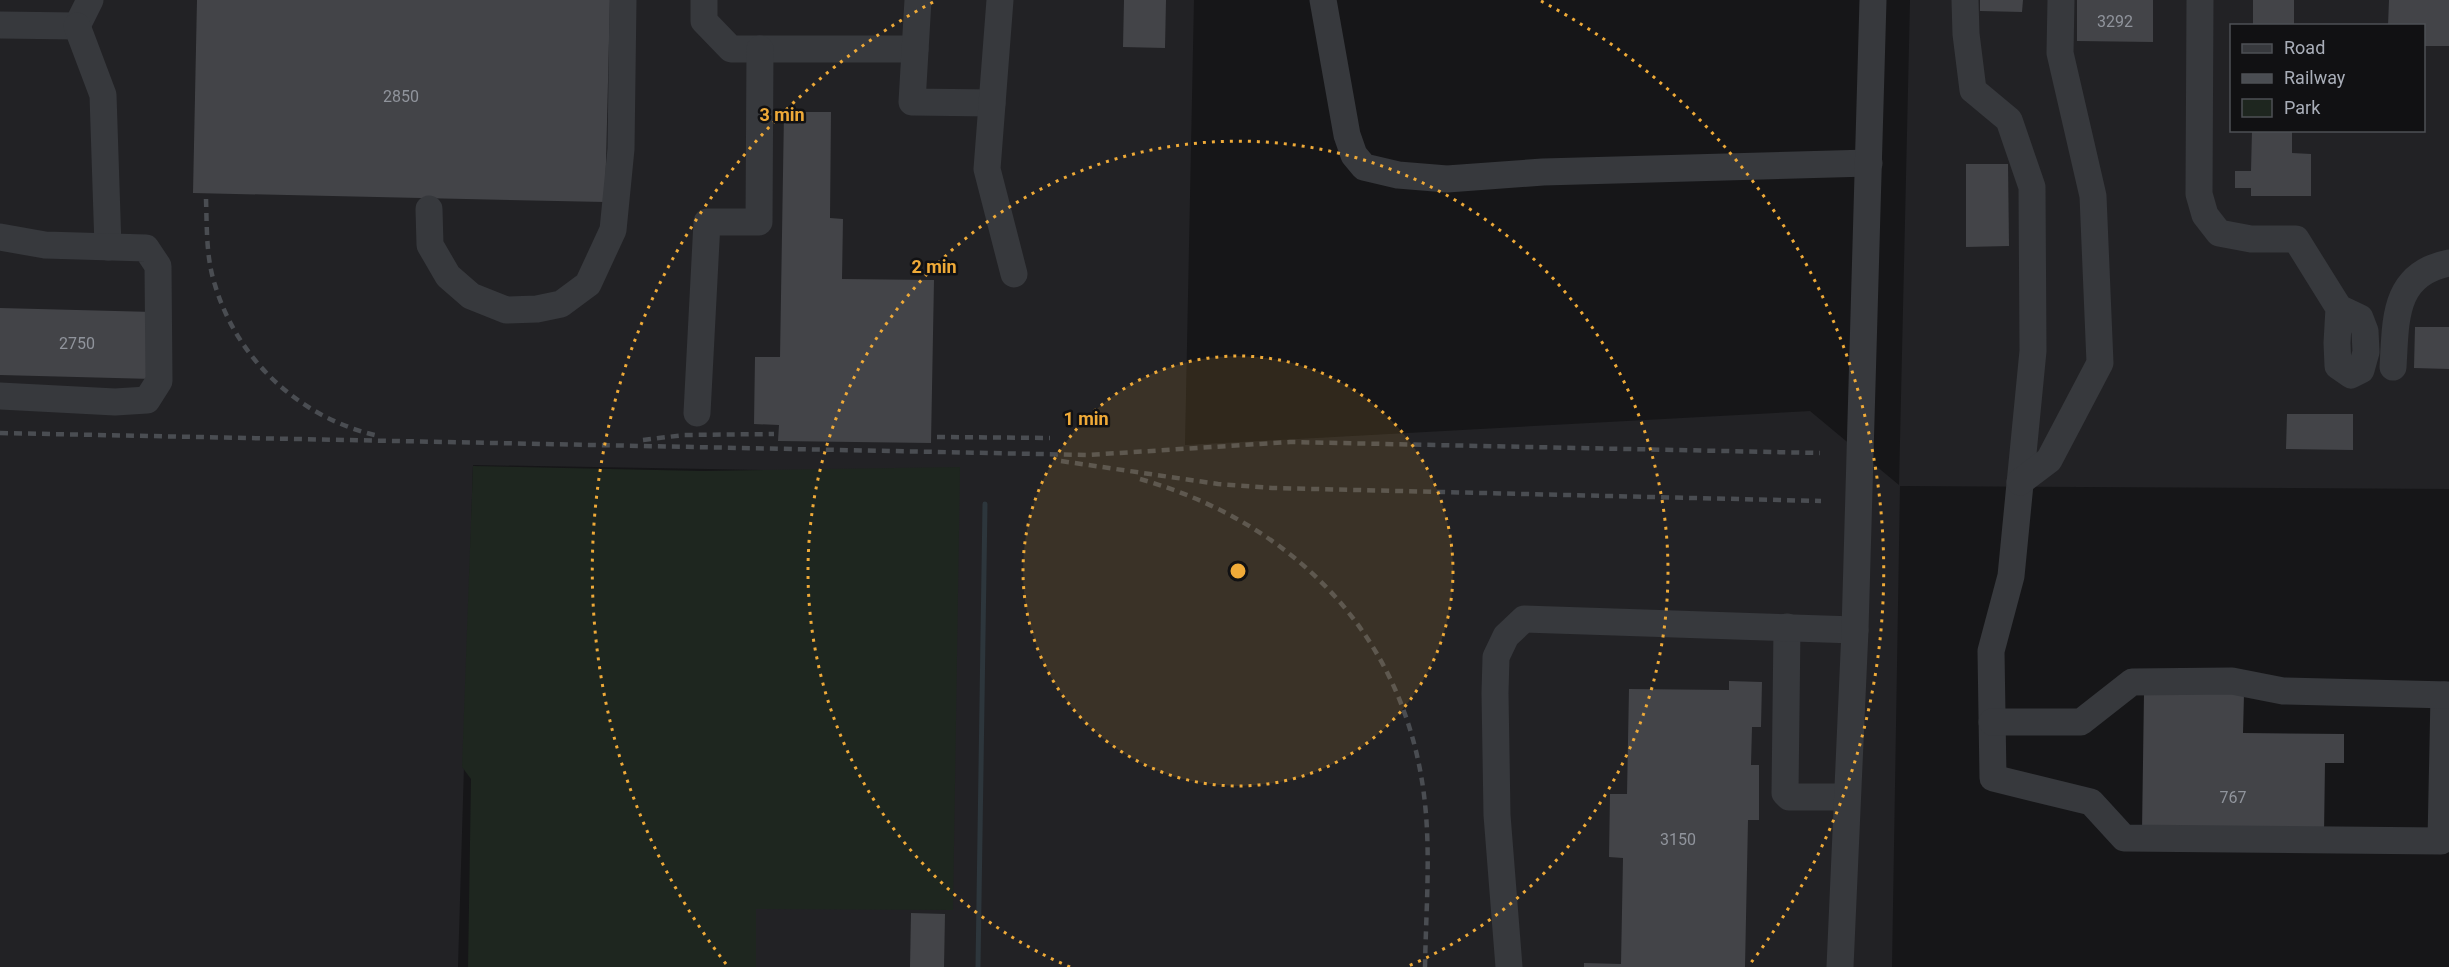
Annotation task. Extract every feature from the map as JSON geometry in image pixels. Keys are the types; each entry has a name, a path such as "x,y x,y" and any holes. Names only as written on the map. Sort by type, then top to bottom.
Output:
{"lane":[{"path":"90,0 77,26 103,95 108,247"},
{"path":"429,209 430,244 448,276 471,296 506,310 537,309 561,304 588,284 613,230 621,149 623,0"},
{"path":"704,0 704,21 731,49 915,49"},
{"path":"918,0 912,102 992,103"},
{"path":"1000,0 987,169 1014,274"},
{"path":"1323,0 1347,135 1354,155 1364,167 1398,176 1448,179 1543,172 1869,163"},
{"path":"1840,967 1855,630 1873,0"},
{"path":"1965,0 1966,34 1973,90 2009,120 2032,187 2033,351 2011,576 1991,651 1992,722 1993,778 2091,802 2124,838 2441,842 2446,695 2283,691 2232,681 2132,682 2081,722 1992,722"},
{"path":"2020,482 2049,460 2100,363 2093,196 2060,53 2061,0"},
{"path":"2200,0 2199,194 2205,215 2219,233 2251,239 2296,239 2339,308"},
{"path":"0,25 77,26"},
{"path":"698,413 707,222 759,222 760,49"},
{"path":"0,237 45,245 146,248 158,266 159,381 147,399 115,402 0,396"},
{"path":"2393,367 2397,310 2404,290 2432,269 2449,263"},
{"path":"1509,967 1497,815 1495,741 1496,657 1506,636 1524,619 1855,630"},
{"path":"1787,627 1785,793 1789,797 1847,797"}],"shaded area":[{"path":"0,0 1194,0 1185,445 1810,411 1899,485 1910,0 2449,0 2449,489 1900,486 1892,967 671,967 944,473 473,465 458,967 0,967"}],"green space":[{"path":"473,466 702,471 960,467 953,910 756,909 756,967 468,967 471,779 462,767"}],"building":[{"path":"197,0 610,0 605,202 193,193"},
{"path":"1124,0 1166,0 1165,48 1123,47"},
{"path":"1980,0 2023,0 2022,12 1980,11"},
{"path":"2077,0 2153,0 2153,42 2077,41"},
{"path":"2253,0 2294,0 2294,24 2253,24"},
{"path":"2389,0 2449,0 2449,46 2425,46 2425,24 2388,24"},
{"path":"784,112 831,112 830,218 843,219 842,279 934,280 931,443 778,441 779,425 754,424 755,357 780,357"},
{"path":"2252,132 2292,132 2292,153 2311,154 2311,196 2251,196 2251,188 2235,188 2235,171 2251,171"},
{"path":"1966,164 2008,164 2009,246 1966,247"},
{"path":"0,308 154,312 153,379 0,375"},
{"path":"2415,327 2449,327 2449,369 2414,368"},
{"path":"2287,414 2353,414 2353,450 2286,449"},
{"path":"1729,681 1762,682 1761,727 1752,727 1751,765 1759,765 1759,820 1748,820 1745,967 1584,967 1584,963 1621,964 1623,858 1609,857 1610,794 1627,794 1629,689 1729,690"},
{"path":"2144,693 2244,694 2243,733 2344,734 2344,763 2325,763 2324,834 2142,831"},
{"path":"911,913 945,914 944,967 910,967"}],"waterway":[{"path":"978,967 985,504"}],"railway":[{"path":"206,199 212,275 225,313 240,339 257,362 299,401 351,428 379,436"},
{"path":"0,433 1088,455 1290,442 1820,453"},
{"path":"643,440 684,435 774,434"},
{"path":"937,437 1050,438"},
{"path":"1061,461 1218,484 1272,488 1821,501"},
{"path":"1140,479 1193,498 1243,522 1287,552 1327,588 1361,628 1388,674 1409,725 1425,804 1428,874 1425,967"}]}
